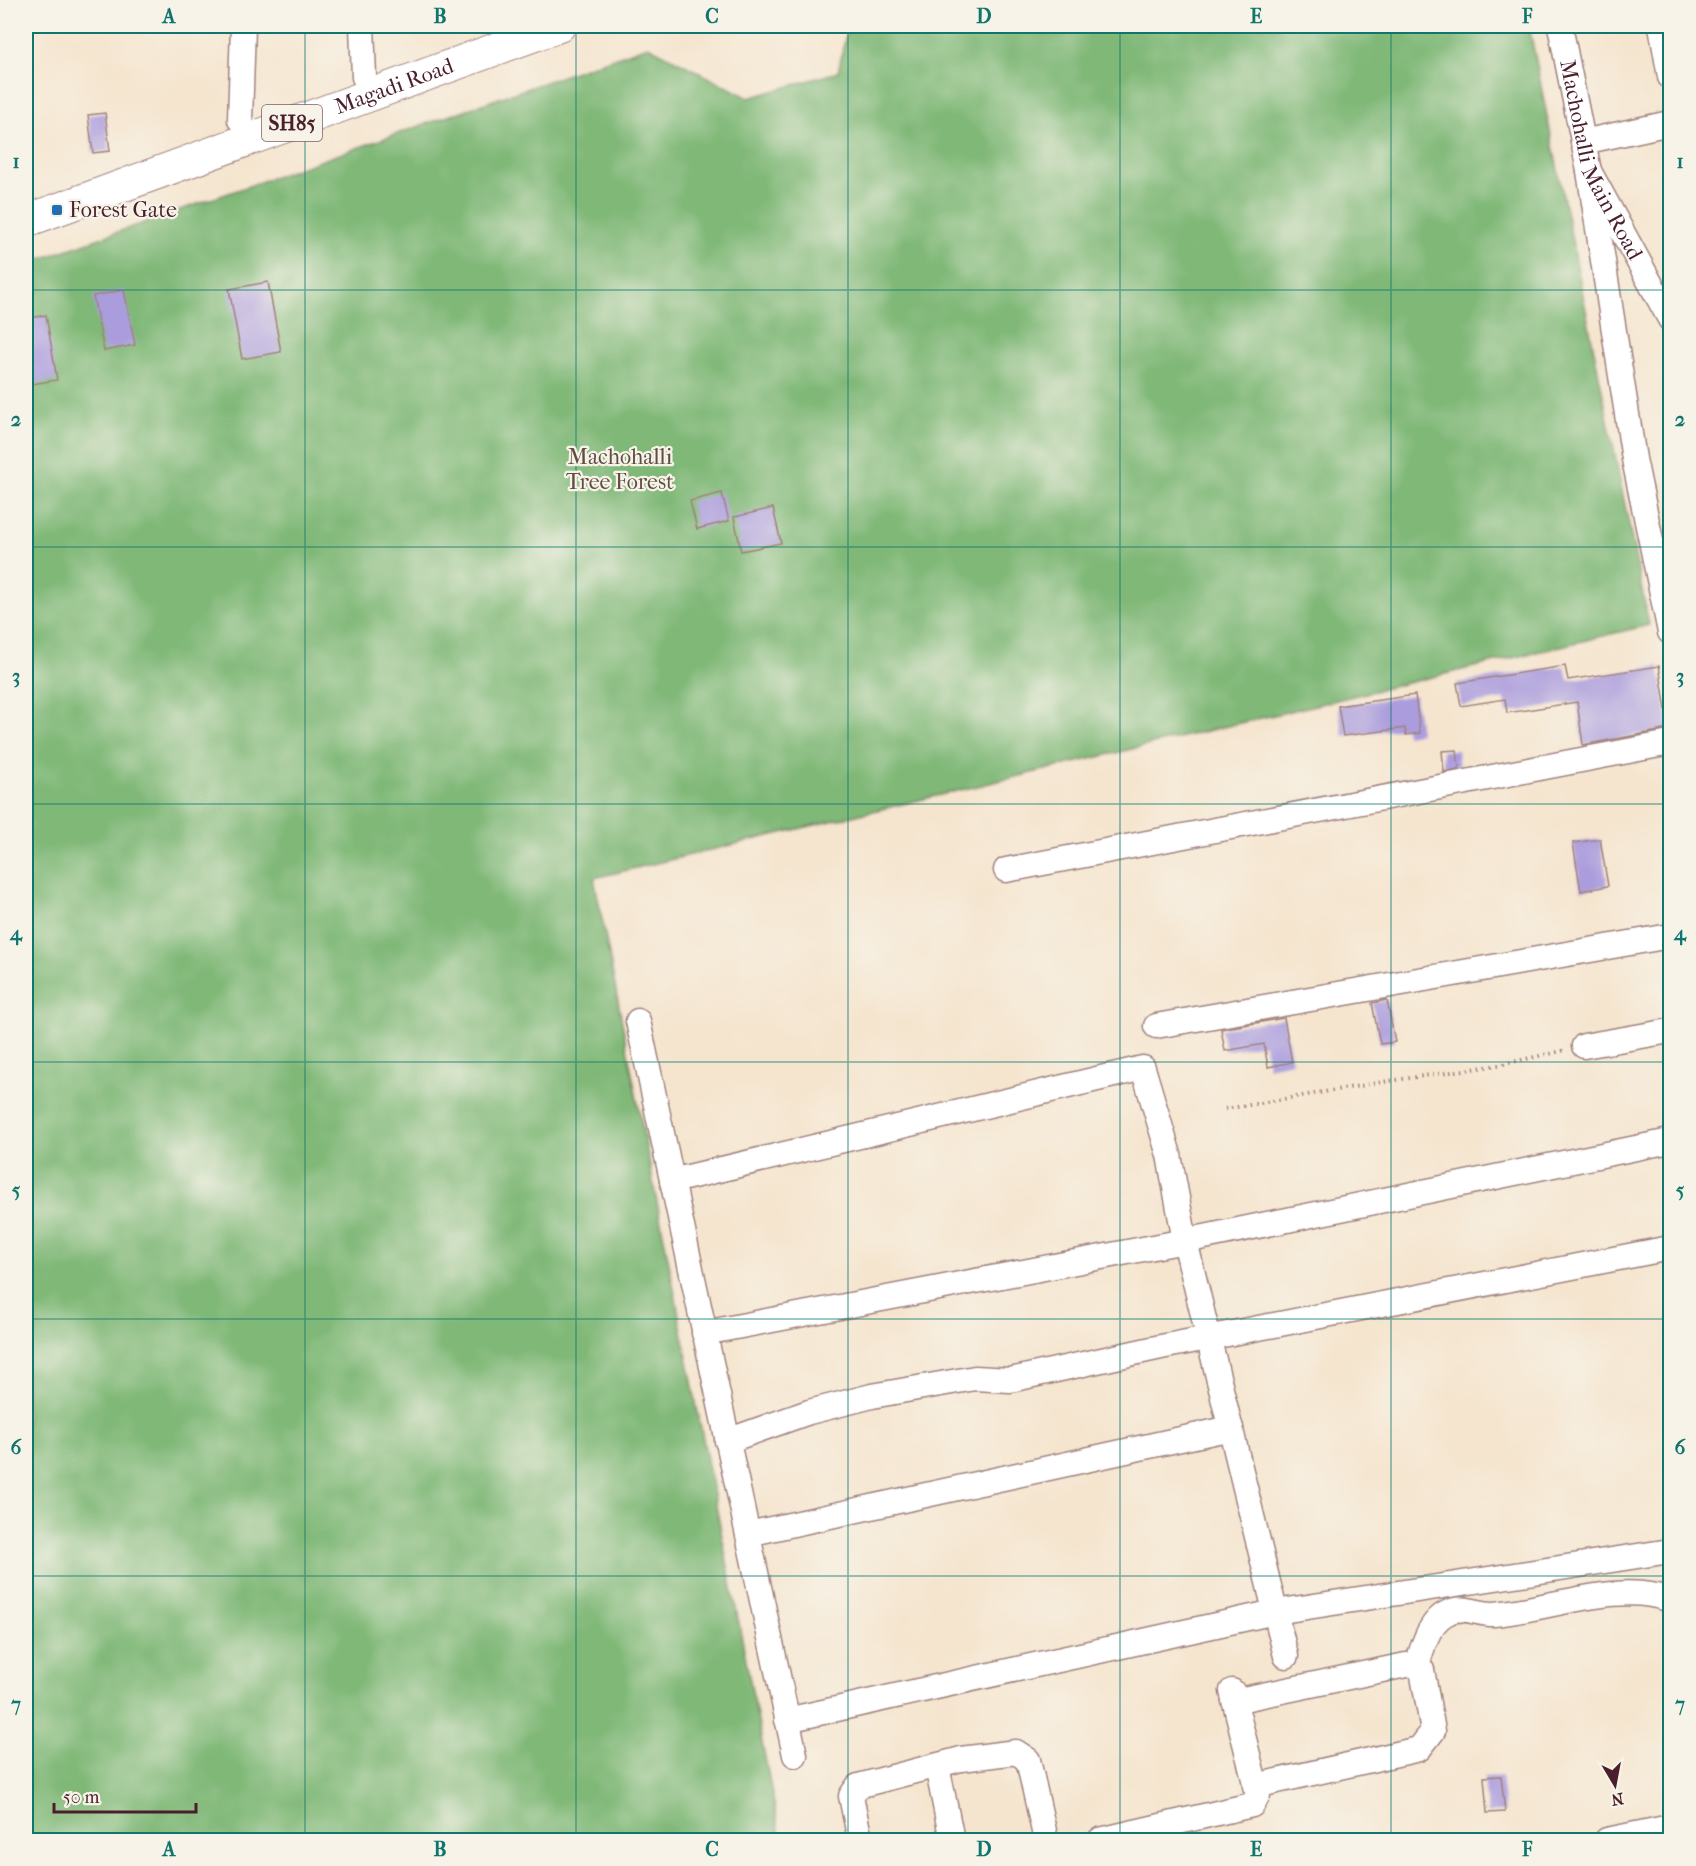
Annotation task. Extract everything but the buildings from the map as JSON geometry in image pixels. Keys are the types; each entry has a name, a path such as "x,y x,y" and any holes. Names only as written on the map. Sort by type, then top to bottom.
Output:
{"main road":[{"name":"Magadi Road","path":"26,199 501,26"},
{"name":"Magadi Road","path":"26,220 559,26"}],"street":[{"path":"240,120 243,26"},
{"path":"362,26 364,77"},
{"name":"Machohalli Main Road","path":"1560,26 1589,171 1671,319"},
{"path":"1661,26 1671,76"},
{"path":"1583,142 1671,123"},
{"path":"1589,171 1635,459 1671,632"},
{"path":"1006,870 1671,743"},
{"path":"1156,1026 1671,936"},
{"path":"638,1021 795,1755"},
{"path":"1584,1046 1671,1031"},
{"path":"672,1181 1143,1068 1169,1155 1185,1240 1286,1656"},
{"path":"704,1333 1185,1240 1671,1141"},
{"path":"727,1441 809,1412 872,1396 975,1378 1010,1380 1209,1338 1671,1248"},
{"path":"747,1534 1231,1428"},
{"path":"787,1720 1275,1612 1671,1551"},
{"path":"1417,1665 1424,1641 1435,1622 1449,1611 1465,1609 1494,1614 1593,1597 1650,1593 1671,1600"},
{"path":"1100,1840 1252,1805 1258,1795 1233,1696 1417,1665"},
{"path":"1255,1786 1419,1749 1433,1731 1422,1670 1417,1665"},
{"path":"860,1840 851,1797 858,1786 961,1759 1016,1752 1028,1760 1046,1840"},
{"path":"937,1766 952,1840"},
{"path":"1607,1840 1645,1837 1671,1827"}],"path":[{"path":"1225,1109 1499,1065 1584,1046"}],"green space":[{"name":"Machohalli Tree Forest","path":"848,26 1529,26 1649,625 594,878 781,1840 26,1840 26,264 648,46 749,98 838,72"}],"place":[{"name":"Forest Gate","path":"57,210"}]}
